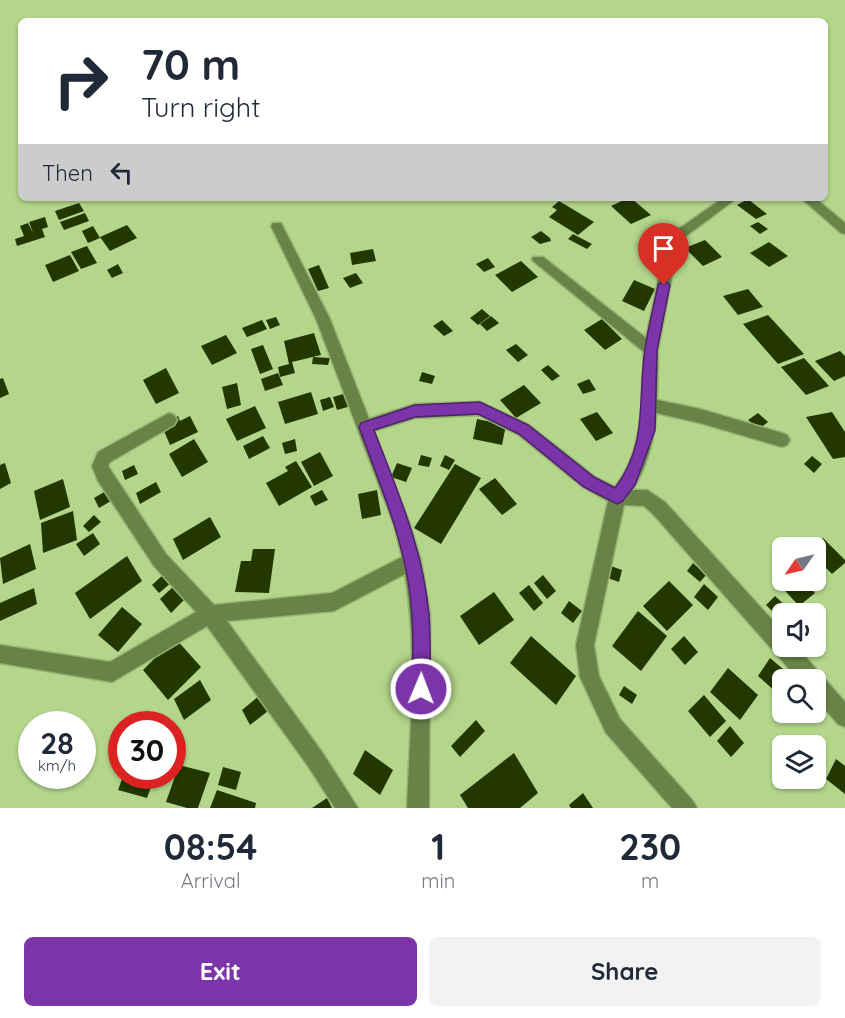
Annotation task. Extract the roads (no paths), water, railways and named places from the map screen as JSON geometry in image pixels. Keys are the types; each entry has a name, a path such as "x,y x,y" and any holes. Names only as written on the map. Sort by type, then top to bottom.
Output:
{"street":[{"path":"686,808 613,726 590,677 585,645 617,497 630,480 648,430 651,350 671,248 677,236 727,201"},
{"path":"811,201 845,230"},
{"path":"277,226 323,319 366,427 402,525 412,561 421,615 422,646 418,808"},
{"path":"538,260 651,350"},
{"path":"648,405 700,416 782,440"},
{"path":"366,427 415,411 480,408 524,430 589,482 617,497 647,498 659,508 772,634"},
{"path":"169,420 104,457 100,466 160,560 210,614 315,759 347,808"},
{"path":"0,654 112,672 210,614 334,602 412,561"},
{"path":"792,657 803,669"},
{"path":"826,695 845,717"}]}
